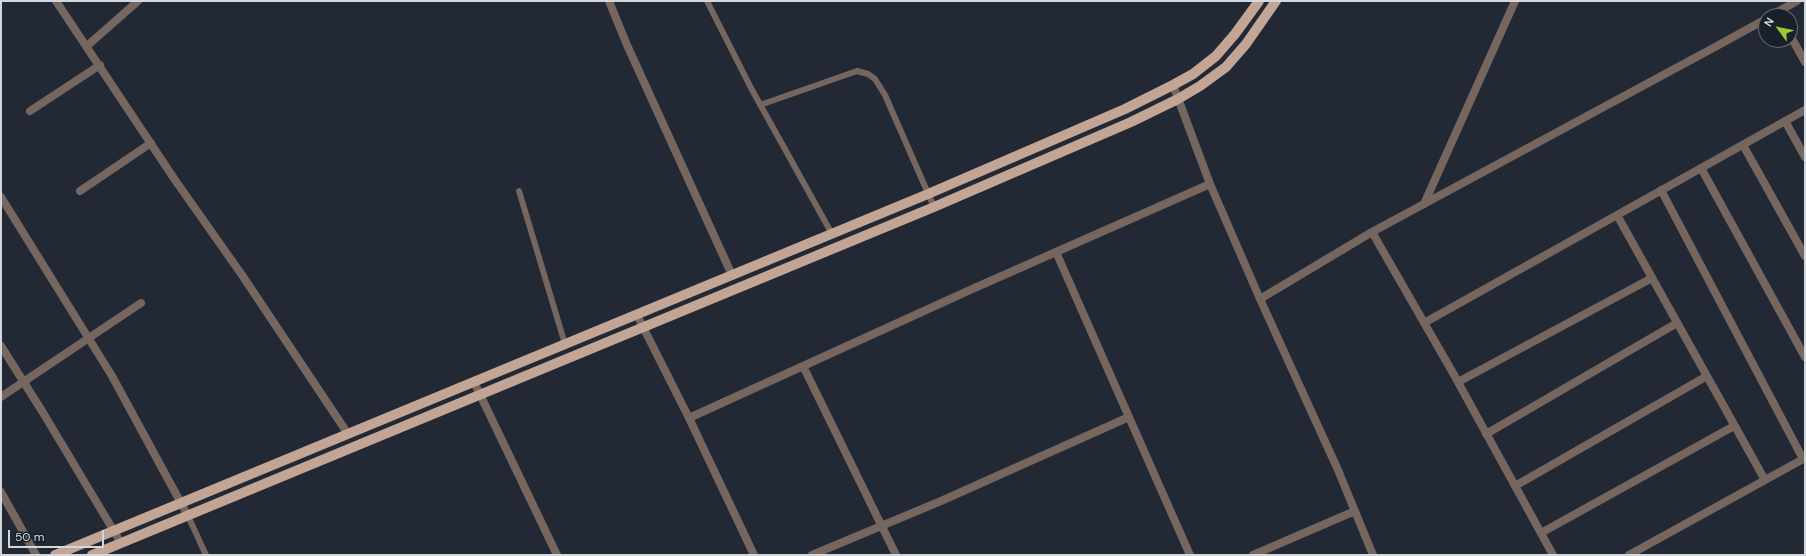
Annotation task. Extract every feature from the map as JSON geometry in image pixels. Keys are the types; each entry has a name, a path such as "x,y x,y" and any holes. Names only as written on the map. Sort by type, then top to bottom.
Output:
{"main road":[{"path":"55,555 832,234 1098,121 1173,85 1192,74 1216,56 1235,34 1259,1"},
{"path":"92,555 479,394 643,328 1104,135 1178,99 1200,86 1226,67 1246,44 1276,1"}],"street":[{"path":"56,1 348,434"},
{"path":"87,46 138,1"},
{"path":"609,1 630,52 732,275"},
{"path":"1424,204 1515,1"},
{"path":"1786,8 1797,1"},
{"path":"1260,299 1372,232 1758,23"},
{"path":"1797,48 1805,62"},
{"path":"30,111 100,65"},
{"path":"1173,85 1210,184 1260,299 1338,470 1373,555"},
{"path":"1424,323 1805,110"},
{"path":"1785,121 1805,157"},
{"path":"80,191 151,143"},
{"path":"1743,144 1805,256"},
{"path":"1702,168 1805,357"},
{"path":"689,418 1210,184"},
{"path":"1630,555 1804,459 1662,190"},
{"path":"1,197 112,376 182,502 188,516"},
{"path":"1617,215 1765,480"},
{"path":"1372,232 1458,382 1553,555"},
{"path":"1056,252 1190,555"},
{"path":"1458,382 1652,278"},
{"path":"1,397 141,304"},
{"path":"636,315 689,418 754,555"},
{"path":"1486,434 1677,323"},
{"path":"1,346 121,543"},
{"path":"803,366 896,555"},
{"path":"1515,486 1707,376"},
{"path":"474,382 557,555"},
{"path":"812,555 941,501 1129,416"},
{"path":"1541,533 1734,426"},
{"path":"1,492 36,555"},
{"path":"1253,555 1355,511"}],"lane":[{"path":"707,1 760,105 832,234"},
{"path":"760,105 857,71 868,74 875,79 885,95 934,207"},
{"path":"519,191 565,344"},
{"path":"188,516 206,555"}]}
